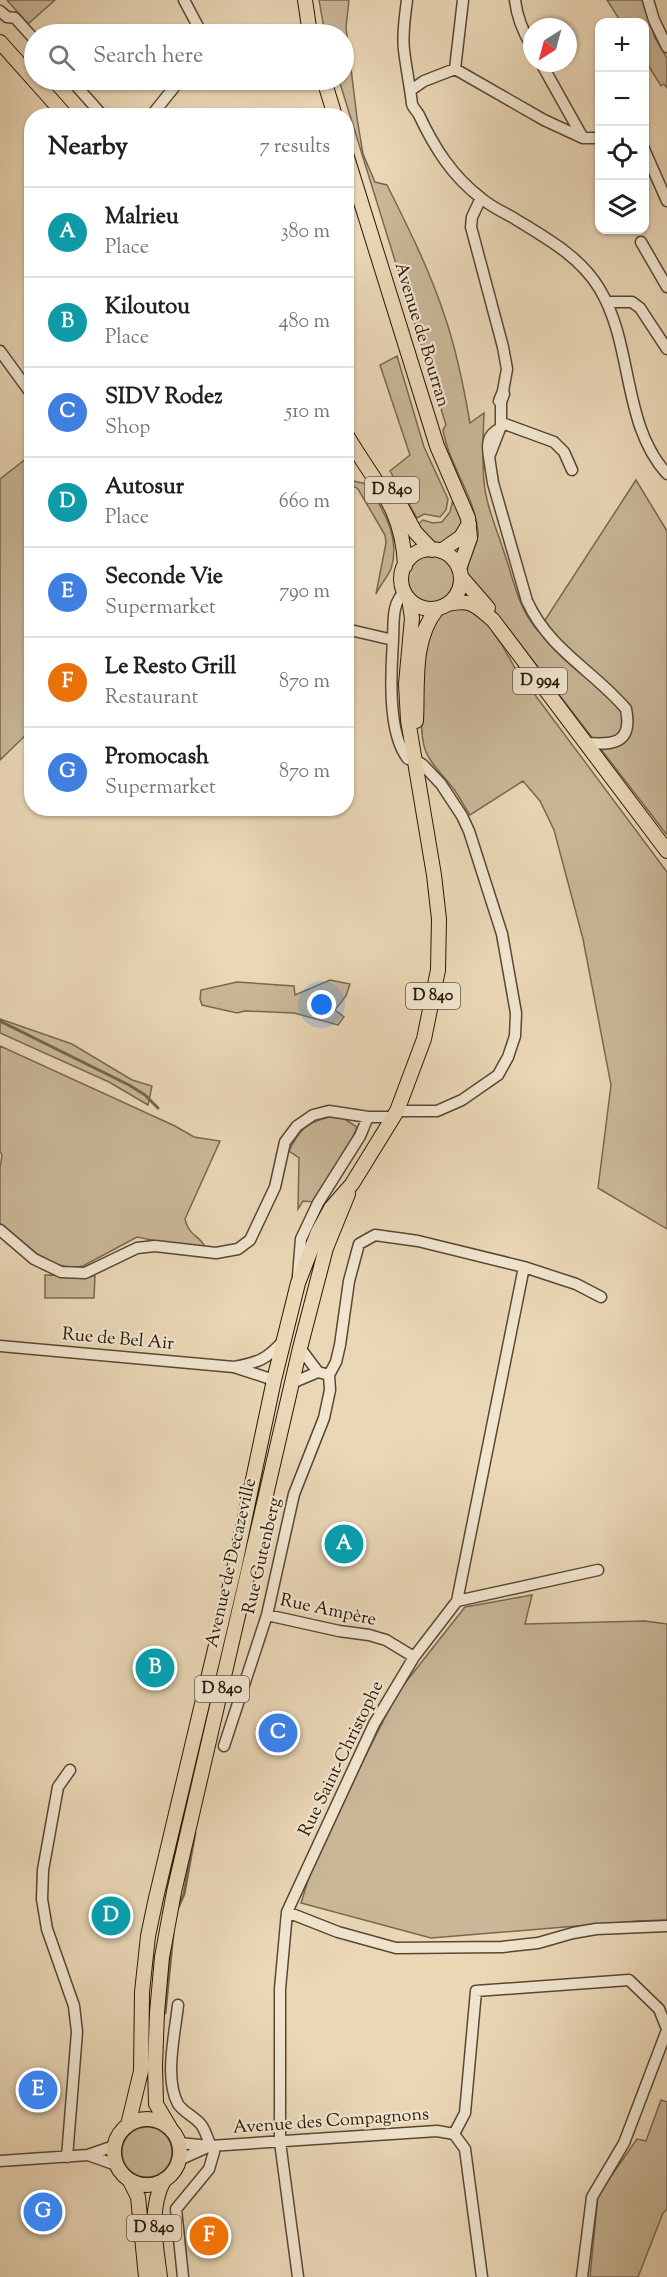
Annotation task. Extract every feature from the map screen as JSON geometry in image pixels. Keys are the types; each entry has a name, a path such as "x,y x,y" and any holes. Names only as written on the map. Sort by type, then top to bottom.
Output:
{"main road":[{"path":"304,0 308,24"},
{"path":"0,42 24,69"},
{"path":"43,90 59,108"},
{"path":"327,90 333,108"},
{"name":"Avenue de Bourran","path":"354,180 433,436 469,524"},
{"name":"D 840","path":"354,443 382,475 415,532 436,550"},
{"name":"D 840","path":"354,446 383,490 397,518 401,528 405,566"},
{"path":"469,524 470,538 460,574 458,593 442,607 422,608 407,596 402,581 405,566 416,554 436,550 461,537 469,524"},
{"path":"436,550 453,559 460,574"},
{"name":"D 994","path":"460,574 489,608 493,620"},
{"name":"Avenue de Decazeville","path":"175,2137 156,2104 157,2013 162,1957 174,1892 300,1348 326,1248 352,1184 395,1114 424,1039 438,970 438,908 408,720 406,684 412,625 407,596"},
{"name":"D 994","path":"442,607 463,601 474,603 493,620 667,850"},
{"name":"Avenue de Decazeville","path":"414,759 418,657 422,636 442,607"},
{"name":"Avenue de Decazeville","path":"128,2125 141,2071 142,1992 152,1917 231,1579 283,1341 298,1283 318,1232 331,1208 352,1184"},
{"path":"151,2119 162,2123 175,2137 179,2160 174,2172 165,2180 147,2186 130,2181 116,2165 114,2146 119,2134 128,2125 139,2120 151,2119"},
{"name":"D 840","path":"160,2277 154,2233 156,2195 165,2180"},
{"name":"D 840","path":"130,2181 138,2197 147,2277"}],"street":[{"path":"184,0 197,24"},
{"path":"407,0 404,47 412,105 424,129 456,175 481,198 565,250 598,285 607,302 622,349 639,425 657,461 667,474"},
{"path":"455,69 463,0"},
{"path":"515,0 516,13 523,30"},
{"path":"648,0 654,20 667,47"},
{"path":"0,11 7,17 15,18 24,28"},
{"path":"411,90 424,81 455,69"},
{"path":"455,69 544,120 583,138 595,138"},
{"path":"546,72 583,138"},
{"path":"79,90 96,108"},
{"path":"157,108 172,90"},
{"path":"649,158 667,201"},
{"path":"481,198 472,217 471,227 507,369 500,426 489,438 487,447 493,483 527,601 533,614 550,640 626,710 627,729 619,741 610,745 586,743"},
{"path":"641,242 667,287"},
{"path":"607,302 632,302 640,308 667,349"},
{"path":"0,351 24,384"},
{"path":"500,426 554,442 564,452 572,470"},
{"path":"0,1230 34,1259 61,1272 85,1273 137,1248 154,1246 216,1253 238,1249 250,1240 274,1187 285,1142 297,1126 313,1115 329,1111 368,1117 437,1112 462,1100 498,1075 508,1057 515,1036 516,1013 502,934 477,854 462,816 441,784 414,759 408,759 402,751 393,714 390,678 395,609 399,597 407,596"},
{"path":"354,631 393,640"},
{"path":"298,1283 301,1239 316,1206 360,1136 368,1117"},
{"name":"Rue Gutenberg","path":"224,1746 267,1615 294,1494 324,1418 330,1390 329,1375 336,1362 340,1345 349,1281 359,1244 375,1235 418,1241 524,1267"},
{"path":"524,1267 576,1284 601,1297"},
{"name":"Rue Saint-Christophe","path":"298,2277 280,2142 279,1998 287,1912 374,1724 414,1657 457,1601 524,1267"},
{"name":"Rue de Bel Air","path":"0,1346 234,1366 260,1362 283,1341"},
{"path":"300,1348 318,1372 329,1375"},
{"name":"Rue de Bel Air","path":"234,1366 274,1380"},
{"path":"292,1383 318,1372"},
{"path":"457,1601 598,1569"},
{"name":"Rue Ampère","path":"267,1615 339,1631 369,1635 386,1640 414,1657"},
{"path":"67,2157 76,2032 74,2006 47,1929 42,1899 43,1870 58,1787 70,1770"},
{"path":"287,1912 338,1932 396,1948 502,1947 538,1943 596,1929 667,1926"},
{"path":"482,2276 465,2150 454,2134 465,2114 467,2069 476,1991 629,1980 659,2008 667,2030 624,2143 592,2197 582,2277"},
{"path":"178,2005 172,2057 172,2086 179,2106 204,2128 214,2152 208,2169 176,2210 183,2277"},
{"name":"Avenue des Compagnons","path":"175,2137 210,2146 437,2131 454,2134"},
{"path":"0,2161 88,2155 114,2146"},
{"name":"Avenue des Compagnons","path":"179,2160 210,2146"},
{"path":"88,2155 116,2165"}],"shaded area":[{"path":"7,0 55,0 28,24"},
{"path":"319,0 349,0 346,24 323,24"},
{"path":"607,0 642,0 648,18 618,18"},
{"path":"649,20 655,38 667,58 667,88 664,84 661,86 649,66"},
{"path":"342,90 354,90 363,154 375,182 387,185 434,285 454,345 470,423 484,413 483,465 487,500 517,594 531,622 538,631 636,480 667,531 667,835 467,575 478,536 476,518 446,443 443,430 446,425 354,128 354,108 348,108"},
{"path":"397,356 424,447 448,499 446,510 440,517 424,514 417,518 390,471 410,455 380,365"},
{"path":"24,460 24,737 0,760 0,479"},
{"path":"354,481 367,484 379,503 389,524 394,546 391,569 376,594 386,543 385,535 358,489 354,486"},
{"path":"453,499 462,517 460,531 440,544 429,540 417,525 423,520 433,523 442,522 450,512"},
{"path":"430,554 439,556 450,565 455,579 453,588 444,599 430,604 421,602 410,593 405,579 407,570 416,559"},
{"path":"460,607 479,612 515,668 667,872 667,1229 598,1188 611,1085 583,939 554,830 540,801 523,781 470,815 453,788 432,763 424,746 421,700 427,644 436,619"},
{"path":"330,980 350,984 346,996 335,1010 344,1017 338,1025 294,1013 245,1011 237,1013 202,1005 200,999 201,990 237,982 294,986 295,995"},
{"path":"0,1019 72,1044 132,1080 152,1086 148,1105 109,1082 0,1033"},
{"path":"0,1046 175,1126 194,1137 220,1141 185,1219 189,1230 202,1242 207,1251 137,1237 83,1266 71,1268 56,1264 37,1254 0,1223 2,1155 0,1151"},
{"path":"329,1117 343,1118 357,1127 351,1142 314,1202 303,1201 298,1209 299,1158 289,1151 304,1128"},
{"path":"45,1275 95,1276 94,1298 45,1298"},
{"path":"532,1595 525,1624 645,1621 667,1624 667,1920 431,1938 301,1903 309,1877 398,1692 465,1607"},
{"path":"661,2100 667,2102 667,2209 663,2213 638,2277 590,2277 598,2195 637,2139 646,2141"},
{"path":"142,2127 152,2127 165,2134 172,2147 172,2157 165,2170 152,2177 142,2177 133,2173 126,2166 122,2157 122,2147 126,2138 133,2131"}],"waterway":[{"path":"0,1021 129,1085 145,1095 158,1108"},
{"path":"177,1910 184,1894 195,1833"},
{"path":"165,2013 173,1934"}],"place":[{"name":"Malrieu","path":"344,1544"},
{"name":"Kiloutou","path":"155,1668"},
{"name":"SIDV Rodez","path":"278,1733"},
{"name":"Autosur","path":"111,1916"},
{"name":"Seconde Vie","path":"38,2090"},
{"name":"Promocash","path":"43,2212"},
{"name":"Le Resto Grill","path":"209,2236"}]}
